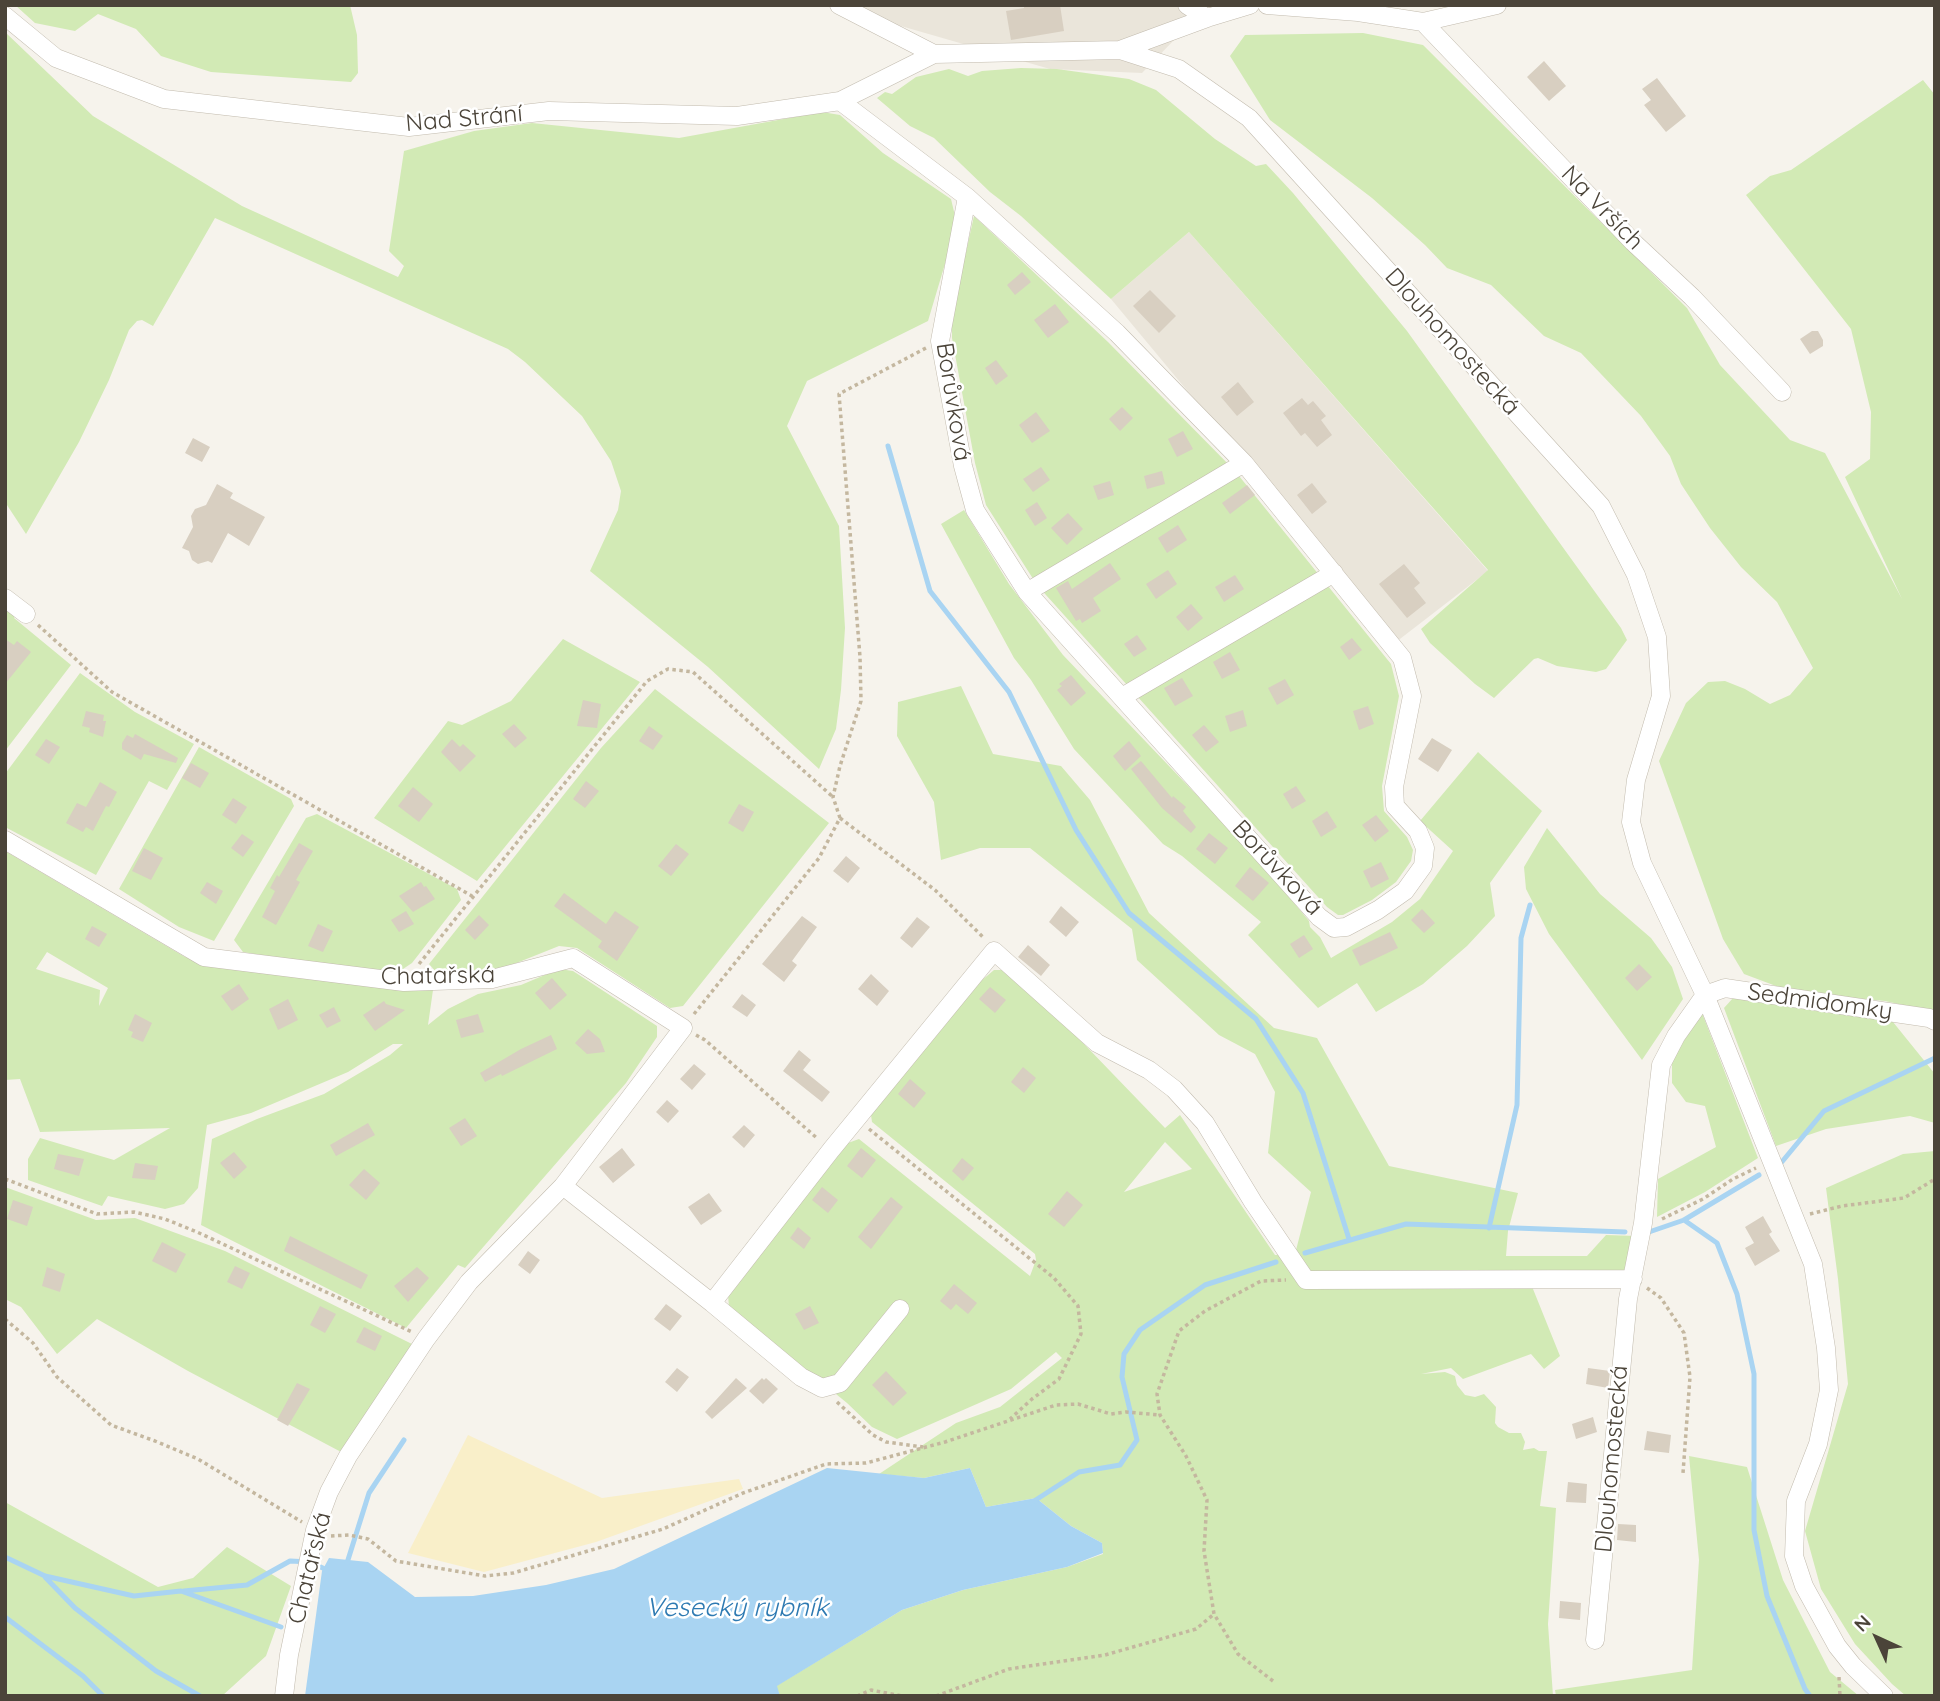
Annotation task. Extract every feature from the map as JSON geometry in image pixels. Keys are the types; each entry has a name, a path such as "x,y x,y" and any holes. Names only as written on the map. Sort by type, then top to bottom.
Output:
{"street":[{"name":"Dlouhomostecká","path":"839,5 934,54 1120,50 1179,69 1248,118 1601,506 1636,575 1657,636 1661,696 1636,779 1631,822 1642,863 1705,995 1813,1264 1826,1348 1829,1390 1818,1444 1796,1501 1794,1556 1804,1586 1837,1646 1884,1696"},
{"path":"1187,5 1207,18"},
{"path":"1120,50 1250,5"},
{"path":"1267,5 1358,9 1423,22 1497,5"},
{"name":"Nad Strání","path":"5,16 56,58 164,99 409,127 549,111 737,116 841,101 934,54"},
{"name":"Na Vrších","path":"1423,22 1633,242 1718,323 1782,392"},
{"name":"Borůvková","path":"841,101 967,197 1116,333 1244,463 1402,658 1412,696 1394,788 1395,806 1418,831 1425,848 1423,866 1405,891 1378,910 1346,927 1334,928 1319,916 1027,592 975,510 963,466 940,341 967,197"},
{"path":"1027,592 1244,463"},
{"path":"1122,697 1335,573"},
{"path":"5,598 26,614"},
{"name":"Chatařská","path":"5,840 204,957 404,982 492,979 573,958 684,1028 563,1186 469,1282 426,1339 348,1456 329,1492 316,1530 289,1655 284,1696"},
{"path":"712,1303 831,1150 994,951 1097,1043 1149,1070 1174,1089 1205,1123 1253,1202 1306,1280 1633,1279"},
{"name":"Sedmidomky","path":"1705,995 1725,988 1935,1021"},
{"name":"Dlouhomostecká","path":"1595,1640 1628,1299 1643,1223 1661,1065 1676,1036 1705,995"},
{"path":"563,1186 801,1377 822,1388 840,1383 900,1309"}],"path":[{"path":"940,341 839,394 860,657 861,701 833,797 839,818 935,890 994,951"},
{"path":"26,614 112,692 473,897"},
{"path":"404,982 647,681 668,669 693,672 833,797"},
{"path":"831,1150 705,1040 684,1028 819,858 839,818"},
{"path":"856,1119 1054,1278 1077,1306 1081,1334 1059,1379 1009,1421"},
{"path":"1643,1223 1664,1219 1703,1199 1733,1179 1771,1161"},
{"path":"5,1179 97,1214 134,1212 165,1219 426,1339"},
{"path":"1794,1217 1842,1206 1904,1198 1935,1179"},
{"path":"1633,1279 1661,1298 1684,1333 1690,1377 1683,1473"},
{"path":"1273,1681 1238,1654 1214,1614 1204,1551 1207,1500 1186,1456 1160,1415 1157,1394 1179,1332 1205,1311 1261,1281 1306,1280"},
{"path":"5,1319 33,1343 57,1377 111,1425 198,1459 316,1530"},
{"path":"822,1388 873,1436 887,1442 925,1447"},
{"path":"335,1537 349,1535 368,1539 396,1561 485,1576 513,1573 663,1529 743,1493 826,1464 866,1464 1056,1405 1078,1404 1111,1414 1141,1412 1160,1415"},
{"path":"936,1696 1009,1669 1105,1655 1196,1629 1214,1614"},
{"path":"857,1696 871,1690 902,1696"}],"shaded area":[{"path":"828,5 1208,5 1142,73 1050,69"},
{"path":"1189,232 1488,571 1396,642 1111,299"}],"green space":[{"path":"15,5 350,5 357,35 358,73 351,82 211,72 161,56 136,29 98,14 75,31 35,23"},
{"path":"5,32 93,116 242,206 398,277 404,266 389,251 404,151 474,131 532,123 679,138 822,112 840,115 883,153 951,199 956,220 928,321 807,381 787,426 839,526 845,628 841,690 836,729 819,769 708,667 590,571 618,510 621,491 611,461 582,416 525,362 508,349 215,218 153,326 142,320 137,321 129,330 109,380 79,442 26,534 5,502"},
{"path":"1363,33 1423,45 1687,308 1720,365 1790,440 1825,453 1902,599 1845,477 1870,459 1871,412 1851,329 1746,195 1770,176 1791,170 1923,80 1935,95 1935,1012 1885,1001 1792,992 1744,974 1723,939 1659,761 1686,703 1708,682 1725,681 1770,704 1790,695 1813,668 1777,602 1741,567 1710,528 1681,484 1670,456 1641,416 1581,353 1544,336 1491,285 1447,268 1372,198 1270,120 1230,56 1245,35"},
{"path":"949,69 968,76 982,71 1057,69 1129,79 1156,90 1215,139 1256,166 1266,164 1407,331 1621,628 1627,640 1606,669 1596,672 1557,666 1538,658 1494,698 1475,684 1430,643 1421,629 1488,570 1189,232 1111,299 1021,216 990,192 934,138 910,126 877,98 885,92 892,94 916,77"},
{"path":"974,216 1108,342 1235,471 1391,664 1399,696 1382,786 1384,811 1407,837 1413,850 1411,861 1396,882 1372,900 1343,915 1338,915 1327,907 1037,585 986,505 975,463 952,338 952,315"},
{"path":"964,510 1009,584 1063,655 1255,856 1309,921 1310,927 1320,937 1331,958 1392,922 1420,899 1453,851 1420,821 1478,752 1542,811 1490,883 1495,916 1467,946 1423,984 1376,1012 1357,983 1318,1008 1248,935 1261,922 1182,856 1163,844 1074,749 1014,658 941,524"},
{"path":"5,603 18,612 14,618 71,665 5,751"},
{"path":"563,639 640,682 477,881 374,818 448,721 462,725 511,701"},
{"path":"80,673 135,712 194,744 167,790 149,781 96,875 5,827 5,774"},
{"path":"961,686 993,754 1061,766 1090,800 1149,913 1274,1028 1317,1038 1389,1166 1518,1193 1508,1231 1506,1256 1587,1256 1606,1235 1636,1236 1624,1271 1533,1272 1533,1289 1560,1356 1544,1369 1531,1354 1463,1379 1451,1368 1421,1374 1445,1372 1455,1376 1457,1385 1465,1395 1475,1397 1484,1394 1496,1407 1495,1423 1498,1427 1509,1433 1521,1433 1525,1442 1523,1450 1534,1448 1547,1451 1540,1506 1556,1508 1548,1624 1553,1696 780,1696 776,1686 902,1610 963,1590 1067,1567 1103,1554 1102,1543 1071,1526 1036,1498 986,1507 970,1468 924,1478 879,1474 956,1423 1000,1407 1062,1358 1056,1352 1011,1389 897,1439 872,1427 847,1403 729,1307 728,1295 848,1143 859,1139 1030,1276 1036,1260 1035,1254 872,1122 871,1115 981,981 994,970 1003,970 1059,1018 1165,1128 1180,1115 1275,1255 1295,1254 1311,1192 1268,1153 1275,1092 1255,1054 1219,1035 1137,960 1132,929 1030,848 980,848 941,860 934,802 897,736 898,702","holes":["1165,1142 1192,1169 1124,1192"]},
{"path":"655,689 829,823 683,1006 670,1008 577,948 559,946 494,972 436,972 429,964 601,748"},
{"path":"199,747 291,799 294,806 214,941 179,927 119,889"},
{"path":"317,814 457,889 461,900 412,963 400,971 338,968 243,952 234,940 306,818"},
{"path":"1547,828 1600,894 1651,938 1672,967 1683,999 1642,1060 1549,934 1526,889 1524,867"},
{"path":"5,851 185,957 249,970 433,990 428,1025 448,1009 478,994 521,985 559,969 573,971 657,1026 657,1037 626,1083 465,1268 458,1265 406,1328 201,1225 212,1139 324,1094 390,1055 403,1044 393,1044 348,1072 251,1113 207,1125 198,1188 184,1204 165,1209 108,1196 102,1206 28,1180 28,1159 40,1138 114,1160 170,1128 40,1132 20,1079 5,1080","holes":["47,952 108,988 99,1006 100,990 36,969"]},
{"path":"1733,998 1893,1022 1935,1074 1935,1123 1910,1116 1826,1129 1776,1146 1724,1008"},
{"path":"1702,1013 1758,1158 1705,1192 1657,1217 1658,1179 1716,1147 1705,1106 1686,1102 1672,1083 1672,1059"},
{"path":"1935,1151 1935,1696 1906,1696 1855,1644 1821,1589 1805,1531 1848,1384 1826,1188 1903,1154"},
{"path":"5,1187 96,1220 135,1218 225,1251 412,1344 343,1453 188,1371 97,1319 57,1354 21,1307 5,1299"},
{"path":"1689,1456 1747,1467 1783,1580 1830,1672 1859,1696 1556,1696 1555,1690 1692,1670 1699,1560"},
{"path":"5,1502 158,1587 193,1578 227,1547 291,1586 266,1656 222,1696 5,1696"}],"sand":[{"path":"468,1435 602,1498 739,1479 743,1489 596,1542 484,1572 408,1553"}],"water":[{"name":"Vesecký rybník","path":"827,1468 924,1478 970,1468 986,1507 1036,1498 1071,1526 1102,1543 1103,1553 1067,1567 963,1590 902,1610 777,1686 780,1696 305,1696 322,1571 329,1558 368,1562 415,1597 473,1596 546,1585 614,1569"}],"building":[{"path":"1024,5 1060,5 1064,31 1011,40 1006,11 1024,8"},
{"path":"1544,61 1566,86 1549,101 1527,77"},
{"path":"1657,78 1686,116 1666,132 1644,105 1651,100 1642,89"},
{"path":"1022,272 1031,282 1015,295 1007,285"},
{"path":"1150,290 1176,316 1159,333 1133,306"},
{"path":"1055,304 1069,322 1048,338 1034,320"},
{"path":"1812,331 1818,331 1823,346 1810,354 1800,339"},
{"path":"996,360 1008,376 996,385 985,368"},
{"path":"1238,382 1254,402 1237,416 1221,397"},
{"path":"1302,398 1308,405 1313,401 1326,416 1321,420 1332,435 1317,447 1305,433 1301,436 1283,413"},
{"path":"1122,407 1133,418 1120,431 1109,419"},
{"path":"1036,412 1050,431 1032,443 1019,425"},
{"path":"1183,431 1193,449 1177,457 1168,439"},
{"path":"193,438 210,447 202,462 185,453"},
{"path":"1041,467 1050,480 1033,492 1023,479"},
{"path":"1162,471 1165,484 1147,489 1144,476"},
{"path":"1110,481 1114,495 1098,500 1093,486"},
{"path":"1312,483 1327,502 1312,514 1297,495"},
{"path":"217,484 233,493 230,498 265,517 249,546 228,533 212,563 208,561 198,564 192,560 189,551 182,548 193,527 191,516 195,509 206,505"},
{"path":"1247,485 1255,495 1230,514 1222,503"},
{"path":"1037,502 1047,518 1035,526 1025,510"},
{"path":"1068,513 1083,529 1067,545 1051,528"},
{"path":"1178,525 1187,540 1167,553 1158,538"},
{"path":"1110,563 1121,579 1093,598 1101,611 1082,623 1080,619 1076,621 1056,588 1068,581 1072,589"},
{"path":"1404,564 1420,583 1414,588 1426,603 1407,618 1379,584"},
{"path":"1168,570 1177,584 1156,599 1146,584"},
{"path":"1235,575 1244,589 1224,602 1215,587"},
{"path":"1191,604 1203,618 1188,631 1176,617"},
{"path":"1137,635 1147,649 1134,657 1124,644"},
{"path":"1352,638 1362,650 1349,660 1340,647"},
{"path":"5,639 14,645 17,641 31,652 5,684"},
{"path":"1230,652 1240,670 1222,679 1213,662"},
{"path":"1071,675 1086,693 1071,706 1057,690 1062,686 1059,684"},
{"path":"1182,678 1193,696 1175,706 1164,688"},
{"path":"1285,679 1294,695 1277,705 1268,688"},
{"path":"583,700 601,704 597,728 577,726"},
{"path":"1368,706 1374,724 1359,730 1353,711"},
{"path":"1243,710 1247,726 1230,732 1225,716"},
{"path":"86,711 104,715 103,721 106,721 103,737 82,726"},
{"path":"514,724 527,738 515,748 502,734"},
{"path":"1204,725 1219,742 1206,752 1192,735"},
{"path":"649,726 663,736 653,750 639,741"},
{"path":"135,734 178,758 176,763 144,754 141,760 122,749 127,735 133,738"},
{"path":"1432,738 1452,750 1438,772 1418,759"},
{"path":"46,739 60,747 49,764 35,755"},
{"path":"452,739 460,747 463,744 476,756 460,772 441,752"},
{"path":"1129,741 1141,756 1125,771 1113,756"},
{"path":"1141,761 1172,798 1173,796 1186,807 1183,811 1196,827 1191,833 1162,808 1131,769"},
{"path":"191,763 209,773 200,788 182,778"},
{"path":"586,781 599,791 585,808 573,799"},
{"path":"100,782 117,792 93,831 86,827 83,832 66,823 77,803 86,807"},
{"path":"1296,786 1306,801 1292,809 1283,794"},
{"path":"413,787 433,804 419,822 398,806"},
{"path":"233,798 247,807 236,824 222,815"},
{"path":"739,804 754,812 743,832 728,823"},
{"path":"1327,811 1337,827 1321,837 1312,821"},
{"path":"1376,815 1389,831 1375,842 1362,825"},
{"path":"1209,833 1228,848 1215,864 1196,849"},
{"path":"242,834 254,842 243,857 231,848"},
{"path":"299,843 313,851 296,880 300,882 276,925 262,917 275,891 270,888"},
{"path":"676,844 689,854 671,876 658,866"},
{"path":"144,848 163,858 151,880 132,871"},
{"path":"846,856 860,868 848,883 833,871"},
{"path":"1381,862 1389,879 1371,888 1363,871"},
{"path":"1250,867 1269,883 1253,901 1235,886"},
{"path":"207,882 223,891 216,904 200,893"},
{"path":"421,882 435,899 413,912 399,896"},
{"path":"564,893 606,924 615,911 639,927 617,961 598,947 602,941 554,906"},
{"path":"1061,906 1079,922 1066,937 1049,922"},
{"path":"1422,909 1435,923 1424,933 1411,920"},
{"path":"406,911 414,924 399,932 391,920"},
{"path":"479,915 489,925 475,940 465,930"},
{"path":"802,916 817,927 792,961 797,965 784,982 762,964"},
{"path":"917,917 930,927 912,948 900,938"},
{"path":"318,924 333,931 323,952 308,946"},
{"path":"92,926 107,934 99,947 85,939"},
{"path":"1390,932 1398,948 1360,966 1352,950"},
{"path":"1304,935 1313,949 1299,958 1290,944"},
{"path":"1028,945 1050,965 1041,976 1018,957"},
{"path":"1639,964 1652,977 1637,991 1625,978"},
{"path":"871,974 889,991 877,1006 858,989"},
{"path":"552,978 567,995 550,1010 535,993"},
{"path":"239,984 249,999 232,1011 221,996"},
{"path":"990,987 1006,1000 995,1013 979,999"},
{"path":"742,994 756,1005 747,1017 732,1007"},
{"path":"288,999 298,1020 278,1030 269,1009"},
{"path":"384,1001 405,1010 375,1031 363,1015"},
{"path":"334,1007 341,1021 327,1028 319,1015"},
{"path":"135,1014 152,1023 143,1042 131,1037 133,1032 128,1030"},
{"path":"478,1014 484,1032 461,1038 456,1020"},
{"path":"588,1029 600,1039 605,1052 587,1054 575,1043"},
{"path":"551,1035 557,1049 485,1082 480,1073"},
{"path":"799,1050 811,1060 803,1070 830,1092 822,1102 783,1071"},
{"path":"694,1064 706,1074 692,1090 680,1079"},
{"path":"1023,1067 1036,1078 1024,1093 1011,1082"},
{"path":"910,1079 926,1093 914,1108 898,1094"},
{"path":"667,1100 679,1111 668,1123 656,1112"},
{"path":"465,1118 477,1136 461,1146 449,1128"},
{"path":"368,1123 375,1135 336,1156 330,1145"},
{"path":"744,1125 755,1135 744,1148 732,1137"},
{"path":"622,1148 635,1165 613,1183 599,1167"},
{"path":"861,1148 876,1160 862,1178 847,1166"},
{"path":"234,1152 247,1167 234,1179 220,1163"},
{"path":"58,1154 84,1159 79,1176 54,1169"},
{"path":"962,1158 974,1168 963,1181 952,1171"},
{"path":"135,1163 158,1166 155,1180 132,1178"},
{"path":"364,1169 380,1183 366,1200 349,1185"},
{"path":"822,1187 838,1200 828,1213 812,1200"},
{"path":"1067,1191 1083,1205 1064,1227 1048,1214"},
{"path":"709,1193 722,1211 701,1225 688,1207"},
{"path":"891,1197 903,1207 871,1249 858,1237"},
{"path":"13,1200 33,1207 27,1226 7,1219"},
{"path":"1763,1216 1772,1232 1769,1234 1780,1251 1755,1266 1745,1248 1754,1243 1745,1227"},
{"path":"798,1227 811,1238 804,1249 790,1238"},
{"path":"290,1236 368,1275 361,1289 284,1251"},
{"path":"162,1242 186,1254 176,1273 152,1261"},
{"path":"528,1251 540,1260 530,1274 518,1265"},
{"path":"235,1266 250,1273 242,1289 227,1282"},
{"path":"47,1267 65,1274 60,1292 42,1286"},
{"path":"417,1267 429,1278 408,1302 394,1286"},
{"path":"954,1284 977,1303 968,1314 956,1304 951,1310 940,1301"},
{"path":"666,1304 682,1316 670,1331 654,1319"},
{"path":"320,1306 336,1314 325,1333 310,1325"},
{"path":"810,1306 819,1323 804,1330 795,1314"},
{"path":"364,1327 382,1336 375,1351 356,1342"},
{"path":"677,1368 689,1377 677,1392 665,1382"},
{"path":"1588,1368 1610,1371 1608,1388 1586,1384"},
{"path":"886,1371 907,1393 893,1406 872,1385"},
{"path":"736,1378 747,1388 712,1419 705,1412"},
{"path":"762,1378 766,1378 778,1389 763,1404 749,1391"},
{"path":"297,1383 310,1389 288,1426 277,1420"},
{"path":"1593,1417 1597,1432 1576,1439 1572,1424"},
{"path":"1647,1431 1671,1435 1669,1453 1644,1450"},
{"path":"1568,1482 1587,1484 1586,1503 1566,1502"},
{"path":"1618,1524 1636,1525 1636,1542 1617,1540"},
{"path":"1560,1601 1581,1603 1580,1620 1559,1618"}],"waterway":[{"path":"888,446 930,591 1009,692 1076,830 1129,913 1256,1019 1303,1093 1349,1239"},
{"path":"1489,1228 1517,1105 1521,938 1530,905"},
{"path":"1781,1163 1824,1111 1935,1058"},
{"path":"1649,1232 1684,1220 1759,1175"},
{"path":"1684,1220 1717,1243 1737,1294 1754,1374 1754,1530 1767,1596 1810,1696"},
{"path":"1305,1253 1406,1224 1625,1232"},
{"path":"1031,1503 1079,1472 1120,1465 1137,1440 1122,1377 1124,1354 1140,1330 1205,1285 1276,1262"},
{"path":"347,1563 369,1493 404,1440"},
{"path":"5,1557 45,1576 134,1596 181,1591 281,1627"},
{"path":"184,1591 247,1585 290,1561 310,1562 327,1570"},
{"path":"45,1577 75,1608 156,1671 200,1696"},
{"path":"5,1617 83,1676 103,1696"}]}
